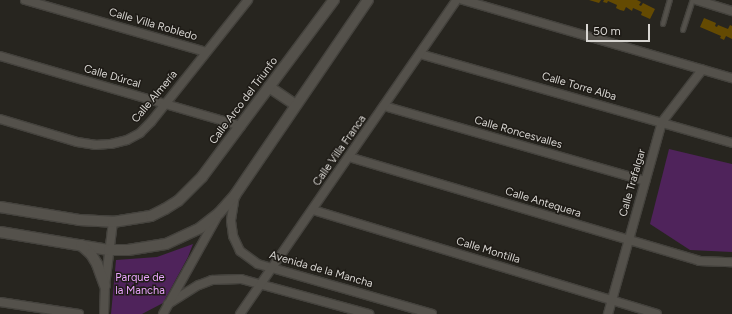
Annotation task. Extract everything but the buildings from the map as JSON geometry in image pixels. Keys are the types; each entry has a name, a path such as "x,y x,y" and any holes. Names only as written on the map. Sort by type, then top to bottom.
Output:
{"street":[{"name":"Calle Villa Robledo","path":"25,0 206,52"},
{"name":"Calle Almería","path":"0,119 77,142 95,145 111,144 127,140 140,133 151,122 246,0"},
{"name":"Calle Arco del Triunfo","path":"113,222 145,217 165,209 191,190 270,88 334,0"},
{"path":"0,232 109,250 135,250 166,244 200,228 218,213 235,195 368,0"},
{"name":"Calle Villa Franca","path":"240,314 457,0"},
{"path":"463,0 732,78"},
{"path":"696,0 732,11"},
{"name":"Calle Torre Alba","path":"420,54 732,143"},
{"name":"Calle Dúrcal","path":"0,56 241,126"},
{"name":"Calle Trafalgar","path":"608,314 662,122 702,70"},
{"path":"270,88 296,105"},
{"name":"Calle Roncesvalles","path":"384,106 645,181"},
{"name":"Calle Antequera","path":"349,157 698,261 732,262"},
{"name":"Avenida de la Mancha","path":"235,195 231,221 233,236 240,251 258,264 432,314"},
{"path":"0,207 79,220 113,222 105,286 104,314"},
{"name":"Calle Montilla","path":"313,210 657,314"},
{"path":"163,314 218,213"},
{"path":"81,245 94,259 105,286"},
{"path":"168,304 200,285 212,280 241,279 369,314"},
{"path":"0,302 79,314"}],"lane":[{"path":"663,24 670,0"},
{"path":"683,30 692,0"}],"green space":[{"path":"669,149 732,164 732,252 690,250 650,224"},
{"name":"Parque de la Mancha","path":"193,244 188,257 163,303 142,314 111,314 116,260 157,257"}]}
